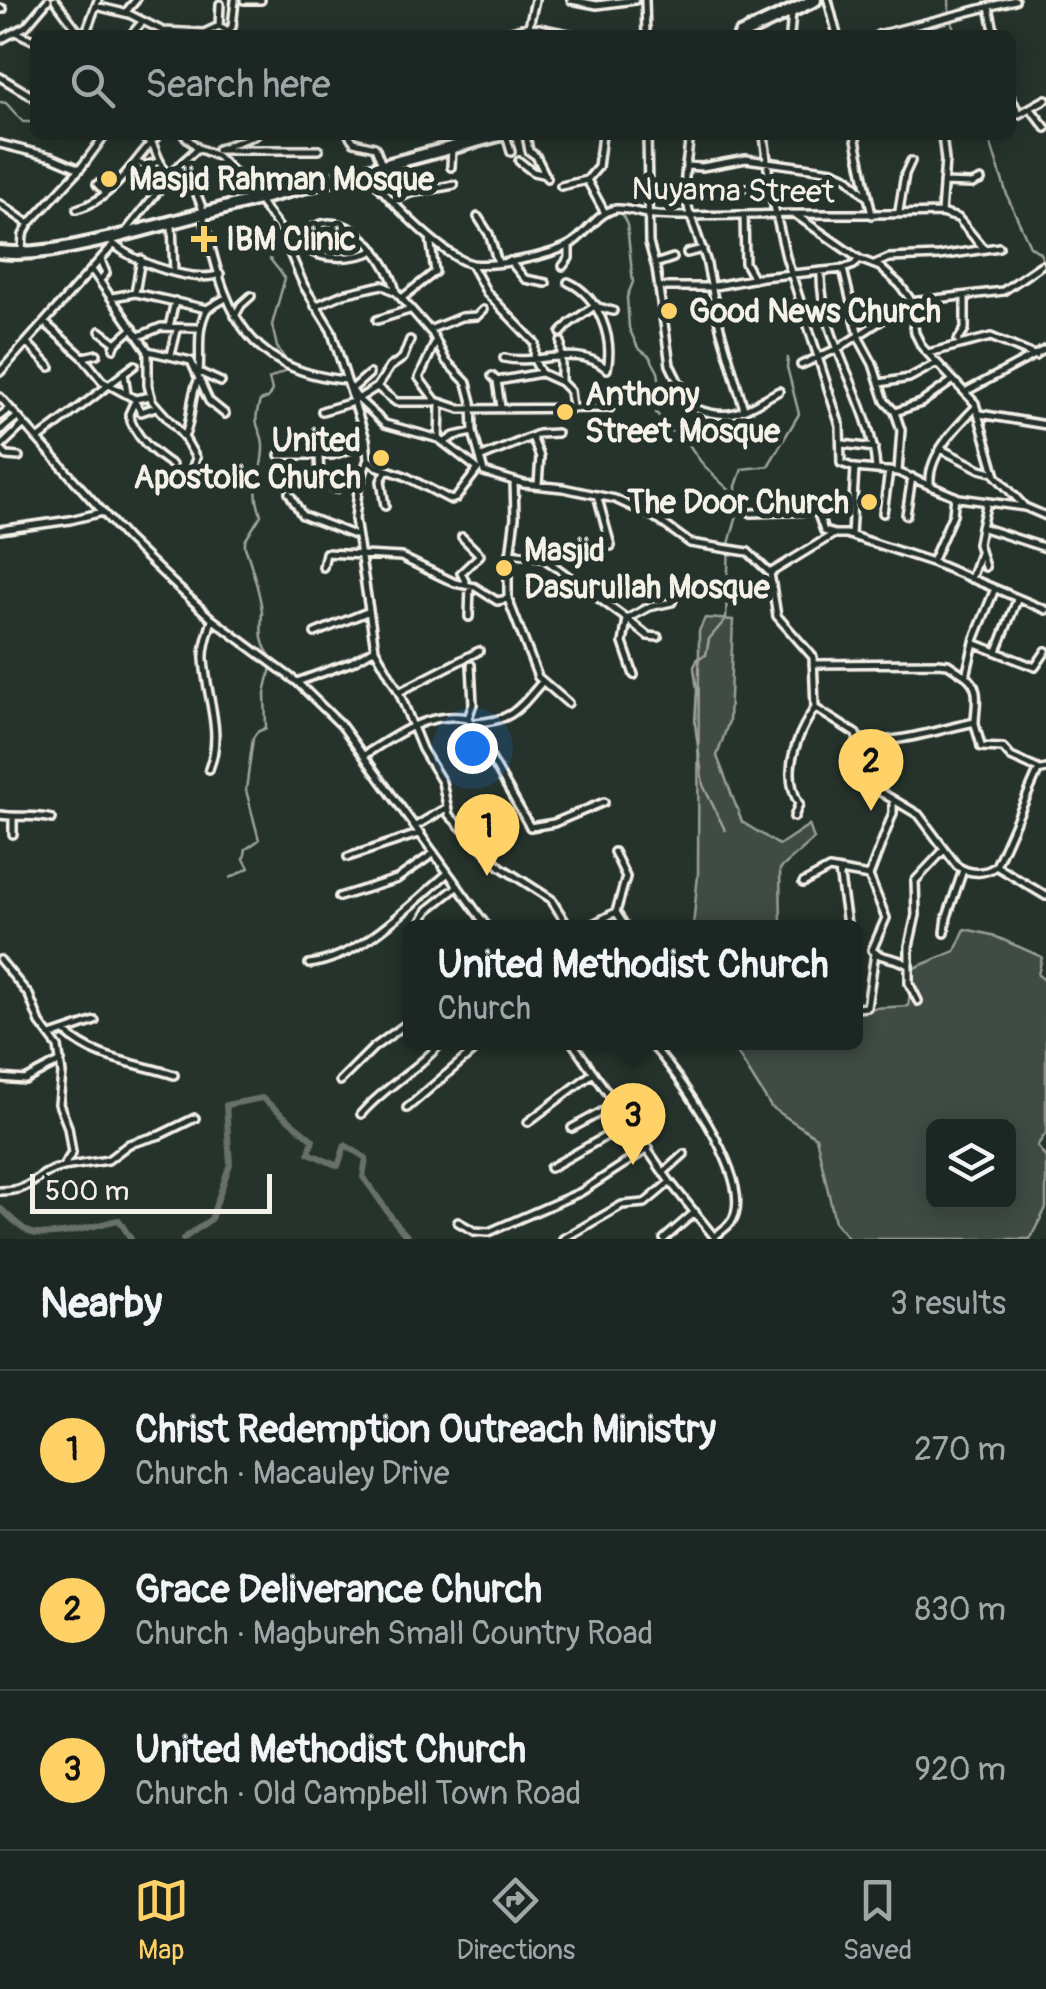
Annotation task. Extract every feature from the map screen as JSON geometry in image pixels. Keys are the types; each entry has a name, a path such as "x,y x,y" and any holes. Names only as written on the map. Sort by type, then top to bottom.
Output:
{"highway":[{"path":"747,30 812,0"},
{"path":"367,169 468,140"},
{"path":"0,250 52,248 471,140"},
{"path":"0,250 22,254 113,241 203,212"}],"street":[{"path":"1,38 26,26 52,0 79,30"},
{"path":"125,13 136,0"},
{"path":"230,30 235,0"},
{"path":"244,0 261,0"},
{"path":"530,26 534,0"},
{"path":"571,0 596,5 635,0"},
{"path":"645,0 646,30"},
{"path":"828,0 837,30"},
{"path":"899,30 1010,1"},
{"path":"85,30 97,3 158,30"},
{"path":"219,26 220,4"},
{"path":"989,7 993,30"},
{"path":"786,10 789,30"},
{"path":"135,30 143,21"},
{"path":"932,22 933,30"},
{"path":"219,26 224,30"},
{"path":"209,30 219,26"},
{"path":"516,30 530,26 548,30"},
{"path":"16,32 30,39"},
{"path":"0,78 30,95"},
{"path":"1016,108 1019,114 1046,99"},
{"path":"1030,108 1046,128"},
{"path":"22,251 23,235 29,224 80,170 101,140"},
{"path":"147,140 167,179"},
{"path":"77,209 106,193 152,140"},
{"path":"189,140 198,148 214,151 319,150"},
{"path":"214,151 243,140"},
{"path":"353,140 375,147 381,162"},
{"path":"505,140 512,152"},
{"path":"519,161 547,176 536,156 528,151 527,140"},
{"path":"562,186 588,180 598,167 601,140"},
{"path":"647,140 649,242 670,365 686,397 697,410 730,416 779,392"},
{"path":"690,140 684,188 744,408"},
{"path":"765,140 776,216 843,444 842,463 898,472 955,496 1024,507 1046,516"},
{"path":"856,140 873,216"},
{"path":"942,140 941,213 958,218 982,248"},
{"path":"0,144 52,157 80,170"},
{"path":"127,230 177,167 198,148"},
{"path":"451,167 452,148"},
{"path":"214,151 280,228 334,338 362,421 368,459 355,506 356,536 375,649 442,782 446,808 453,820 502,868 554,902 564,920"},
{"path":"686,166 702,168 746,159 841,173 867,197"},
{"path":"136,162 145,166 160,161"},
{"path":"899,211 911,161"},
{"path":"177,167 194,186 224,299 250,340 303,374 348,385 368,374"},
{"path":"367,169 392,201 430,238 449,254 471,264 486,293 535,343 534,360 541,373"},
{"path":"588,180 605,213"},
{"path":"943,183 972,184 982,180"},
{"path":"97,184 106,193"},
{"path":"392,201 454,185"},
{"path":"684,188 771,188"},
{"path":"0,204 29,224"},
{"name":"Nuyama Street","path":"471,264 498,264 569,246 605,213 620,209 691,216 941,213"},
{"path":"744,213 745,265 758,278"},
{"path":"796,215 859,259 875,264 900,285 910,302 915,333 978,411 995,473 1024,507"},
{"path":"478,217 490,234 498,264"},
{"path":"171,222 174,272"},
{"path":"288,248 303,234 328,223 366,238 396,292 437,340 446,360 466,383 482,466"},
{"path":"402,299 435,272 430,238"},
{"path":"0,372 101,260 113,241 126,254 174,272 204,279 220,274"},
{"path":"288,248 305,246 315,254 358,256 376,250"},
{"path":"563,266 569,258 569,246"},
{"path":"875,264 889,258 940,256 999,246"},
{"path":"687,253 703,249"},
{"path":"655,264 673,258"},
{"path":"135,293 140,259"},
{"path":"658,288 710,287 843,269 859,259"},
{"path":"101,260 106,273 101,279"},
{"path":"510,260 526,279 546,283"},
{"path":"801,365 839,348 910,302 1003,291 1041,265"},
{"path":"843,269 860,335 902,436 898,472"},
{"path":"92,270 148,350 151,396 156,408 184,437 196,457 191,473"},
{"path":"821,272 839,348 874,448 876,470"},
{"path":"568,282 597,306 612,311"},
{"path":"316,306 382,286 396,292"},
{"path":"112,297 135,293 207,309"},
{"path":"235,316 252,296"},
{"path":"958,340 965,330 964,297"},
{"path":"224,299 207,309 198,328 197,372 209,401 225,414"},
{"path":"171,355 175,300"},
{"path":"504,358 584,357 607,370 610,352 597,306"},
{"path":"561,334 570,323 597,306"},
{"path":"377,320 409,310"},
{"path":"429,330 461,317 477,316 483,310"},
{"path":"45,322 84,357 97,376 135,401 141,412 156,408"},
{"path":"100,330 115,345 132,328"},
{"path":"139,336 148,330 198,328"},
{"path":"928,353 991,336 1036,356"},
{"path":"322,411 377,388 390,367 402,358 410,340"},
{"path":"437,340 420,378 438,403 442,441"},
{"path":"561,342 562,382"},
{"path":"28,343 50,368"},
{"path":"964,393 1046,349"},
{"path":"148,350 191,362 200,359"},
{"path":"84,357 97,354"},
{"path":"191,362 197,372 221,382"},
{"path":"878,384 910,378 937,363"},
{"path":"38,440 135,365"},
{"path":"124,373 127,394"},
{"path":"500,407 494,379 541,373 562,382 570,391 572,407"},
{"path":"184,437 198,381"},
{"path":"895,412 921,403 952,381"},
{"path":"377,388 396,402 438,403 460,409 610,408"},
{"path":"151,396 135,401 129,414 134,430 172,465"},
{"path":"0,398 103,512 212,620 273,662 332,716 365,754 482,920"},
{"path":"355,400 385,424 442,441 514,482 597,495 639,510 690,543 750,553 770,574 777,616 809,650 814,664 816,708 793,747 792,790 799,804 794,817"},
{"path":"0,416 10,408"},
{"path":"930,483 931,468 941,450 962,420 978,411 1046,425"},
{"path":"0,431 18,417"},
{"path":"18,456 8,456 0,448 24,424"},
{"path":"442,441 473,432"},
{"path":"368,459 451,500 482,466 532,437 556,433"},
{"path":"532,437 540,457 538,485"},
{"path":"279,454 319,456 366,444"},
{"path":"843,444 874,448"},
{"path":"941,450 995,473"},
{"path":"319,456 320,479 336,489"},
{"path":"851,536 855,468"},
{"path":"384,506 381,480 386,471"},
{"path":"884,513 889,471"},
{"path":"906,515 912,477"},
{"path":"514,482 508,599 542,682 568,703"},
{"path":"289,493 302,514 356,536"},
{"path":"597,495 612,546"},
{"path":"932,562 953,514 955,496"},
{"path":"985,567 978,540 990,502"},
{"path":"751,513 817,511 824,531 932,562 1046,610"},
{"path":"0,530 52,524 103,512"},
{"path":"981,527 1046,548"},
{"path":"770,574 834,534"},
{"path":"462,537 480,555 461,573 469,585 469,617"},
{"path":"510,552 542,557 648,636 658,637"},
{"path":"323,567 326,553 401,556 497,601 508,599"},
{"path":"971,579 980,553"},
{"path":"627,619 672,602 676,590"},
{"path":"966,676 975,638 994,591"},
{"path":"997,652 1016,600"},
{"path":"315,632 367,612"},
{"path":"627,619 624,643 634,674"},
{"path":"209,769 215,746 204,658 212,620"},
{"path":"976,644 1038,667 1046,651"},
{"path":"297,682 352,662 375,649"},
{"path":"399,692 479,651"},
{"path":"814,664 938,662 973,681 980,748 1003,748 1011,756 1043,769 996,866 982,872 963,870 943,851 920,815 879,794 869,782 858,738 852,730 816,708"},
{"path":"471,665 471,720 500,780 530,827 554,823 604,802"},
{"path":"365,754 412,725 444,717 499,721 513,714 542,682"},
{"path":"858,738 872,741 906,737 976,722"},
{"path":"863,1007 867,1007 872,948 886,918 870,876 893,813 892,800"},
{"path":"416,826 446,808"},
{"path":"0,815 13,818 32,814 52,819"},
{"path":"12,834 13,818"},
{"path":"348,857 422,833"},
{"path":"918,1001 909,983 909,946 916,916 914,884 943,851"},
{"path":"600,920 616,912 626,876 614,852"},
{"path":"339,898 397,879 434,854"},
{"path":"996,866 1046,896"},
{"path":"803,883 820,872 839,870 870,876"},
{"path":"839,870 847,920"},
{"path":"946,933 947,917 963,870"},
{"path":"309,964 355,947 400,916 448,873"},
{"path":"423,920 428,910 458,886"},
{"path":"616,912 621,920"},
{"path":"874,953 909,966"},
{"path":"0,960 29,995 61,1061 59,1104 72,1153 79,1164"},
{"path":"51,1036 95,1022"},
{"path":"340,1081 373,1048 403,1027"},
{"path":"65,1032 90,1052 174,1075"},
{"path":"361,1114 435,1050"},
{"path":"407,1108 475,1050"},
{"path":"578,1050 670,1182 715,1238 736,1214 737,1203 726,1162 692,1094 656,1050"},
{"path":"0,1078 25,1080 61,1061"},
{"path":"528,1122 594,1073"},
{"path":"572,1128 616,1104"},
{"path":"0,1190 25,1189 46,1172 108,1160 129,1144 195,1118"},
{"path":"550,1168 629,1123"},
{"path":"458,1222 473,1235 489,1232 581,1192 649,1148"},
{"path":"64,1167 72,1153"},
{"path":"664,1172 684,1154"},
{"path":"563,1239 625,1204 645,1203 670,1182"},
{"path":"664,1239 695,1212"}],"shaded area":[{"path":"705,618 733,620 729,721 717,756 742,822 779,845 809,825 814,839 780,869 781,920 694,920 698,874 699,631"},
{"path":"965,929 992,935 1042,957 1038,975 1046,981 1046,1133 1037,1146 1046,1158 1046,1208 1030,1239 849,1239 835,1222 816,1137 771,1107 735,1050 863,1050 863,1009 908,1006 914,968 955,951"}],"waterway":[{"path":"949,0 949,13"},
{"path":"951,20 954,30"},
{"path":"0,102 6,103 23,122 30,122"},
{"path":"990,140 1008,198 1030,246 1040,253 1046,267"},
{"path":"621,212 627,225 633,282 627,297 629,328 638,348 650,357 658,372 656,413 737,497"},
{"path":"230,878 249,868 244,859 246,849 259,840 246,790 253,738 266,728 265,693 273,659 263,643 260,599 245,547 261,515 257,488 263,442 257,411 260,401 268,398 272,390 269,379 291,368 277,347 272,325 285,278 270,259"},
{"path":"725,830 703,785 695,723 694,667 698,658 706,655 709,639 726,619 729,544 737,515 736,486 742,469 768,466 799,414 788,358"},
{"path":"183,1239 211,1219 230,1164 226,1105 262,1098 313,1140 309,1153 338,1166 345,1145 366,1158 363,1177 410,1239"},
{"path":"0,1208 32,1233 64,1233 119,1220 131,1239"}],"place":[{"name":"Masjid Rahman Mosque","path":"109,179"},
{"name":"IBM Clinic","path":"204,239"},
{"name":"Good News Church","path":"669,311"},
{"name":"Anthony Street Mosque","path":"565,412"},
{"name":"United Apostolic Church","path":"381,458"},
{"name":"The Door Church","path":"869,502"},
{"name":"Masjid Dasurullah Mosque","path":"504,568"},
{"name":"Grace Deliverance Church","path":"871,811"},
{"name":"Christ Redemption Outreach Ministry","path":"487,876"},
{"name":"United Methodist Church","path":"633,1165"}]}
